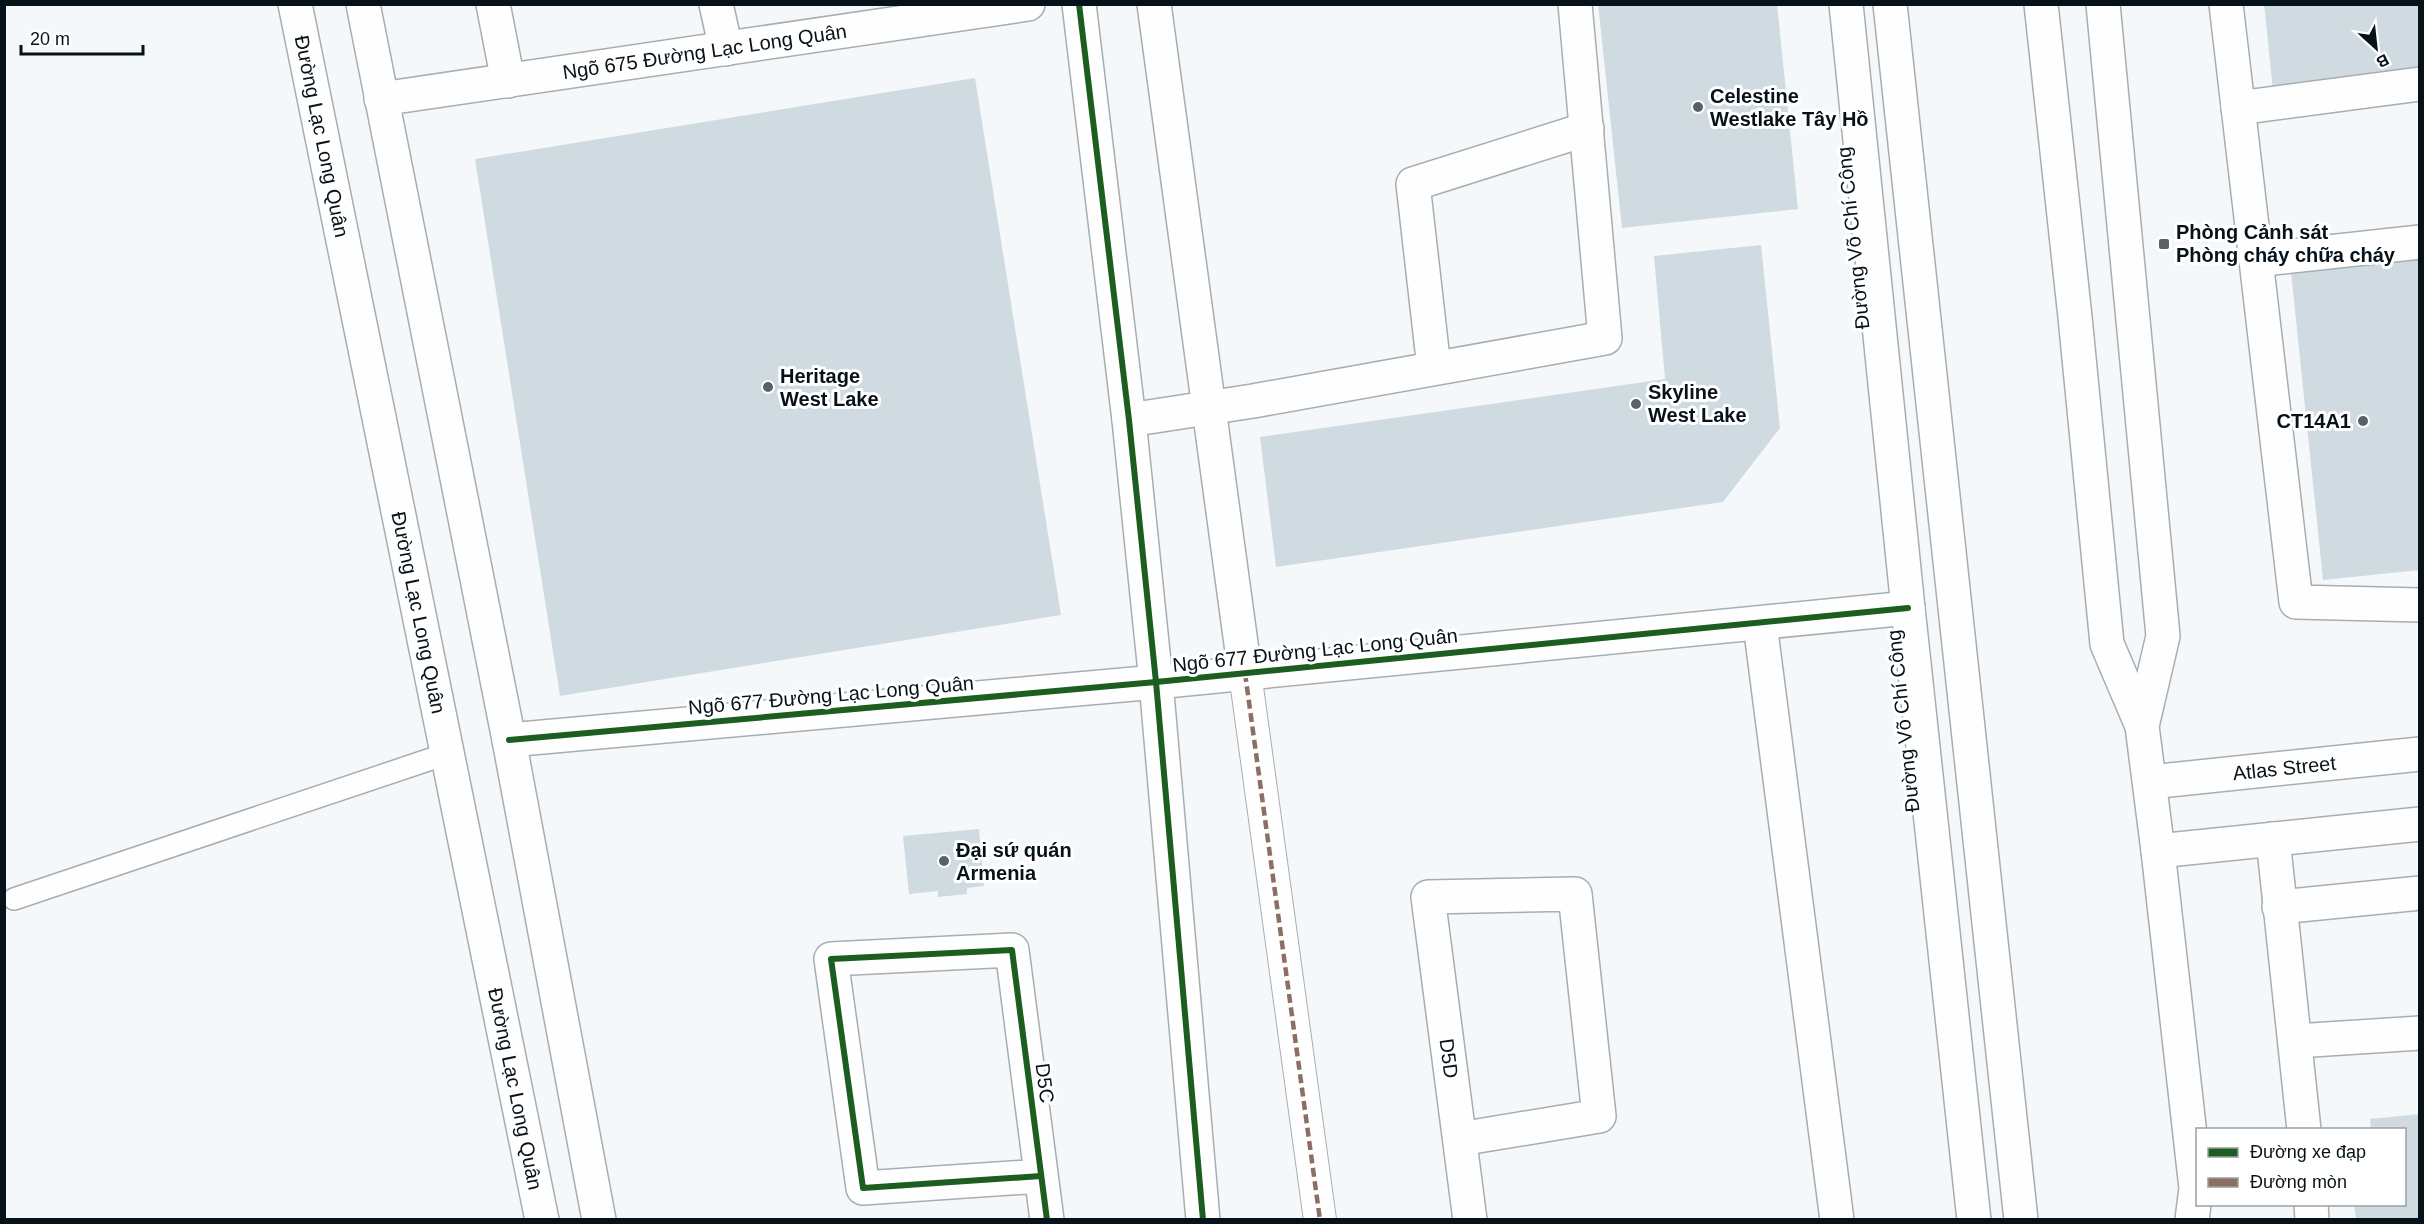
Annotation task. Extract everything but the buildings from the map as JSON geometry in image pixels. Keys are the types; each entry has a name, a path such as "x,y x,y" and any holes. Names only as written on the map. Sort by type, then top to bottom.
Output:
{"main road":[{"name":"Đường Lạc Long Quân","path":"295,4 449,753 542,1220"},
{"path":"363,4 509,740 599,1220"},
{"path":"493,4 508,81"},
{"path":"716,4 726,49"},
{"name":"Ngõ 675 Đường Lạc Long Quân","path":"381,99 1028,4"},
{"path":"1079,4 1129,420 1156,682 1203,1220"},
{"path":"1154,4 1245,673"},
{"path":"1129,420 1210,408 1605,338 1575,4"},
{"name":"Đường Võ Chí Công","path":"1846,4 1974,1220"},
{"path":"1890,4 2021,1220"},
{"path":"2041,4 2107,644 2142,726 2196,1192"},
{"path":"2103,4 2163,636 2142,726"},
{"path":"2226,4 2296,602 2420,605"},
{"path":"2238,108 2420,84"},
{"path":"1434,368 1413,184 1587,129"},
{"path":"2256,260 2420,242"},
{"name":"Ngõ 677 Đường Lạc Long Quân","path":"509,740 1156,682 1908,608"},
{"path":"1760,624 1837,1220"},
{"name":"Atlas Street","path":"2150,782 2420,754"},
{"path":"2158,851 2420,824"},
{"path":"2273,839 2304,1128"},
{"path":"2279,907 2420,893"},
{"name":"D5D","path":"1460,1139 1599,1116 1575,894 1428,897 1470,1220"},
{"name":"D5C","path":"1041,1176 863,1188 831,959 1012,950 1047,1220"},
{"path":"2296,1041 2420,1033"},
{"path":"2200,1206 2209,1220"}],"street":[{"path":"1245,673 1320,1220"}],"lane":[{"path":"14,899 449,753"}],"marked path":[{"path":"1245,673 1320,1220"}],"cycle path":[{"path":"1079,4 1129,420 1156,682 1203,1220"},
{"path":"509,740 1156,682 1908,608"},
{"path":"1041,1176 863,1188 831,959 1012,950 1047,1220"}],"place":[{"name":"Celestine Westlake Tây Hồ","path":"1698,107"},
{"name":"Phòng Cảnh sát Phòng cháy chữa cháy","path":"2164,244"},
{"name":"Heritage West Lake","path":"768,387"},
{"name":"Skyline West Lake","path":"1636,404"},
{"name":"CT14A1","path":"2363,421"},
{"name":"Đại sứ quán Armenia","path":"944,861"}]}
